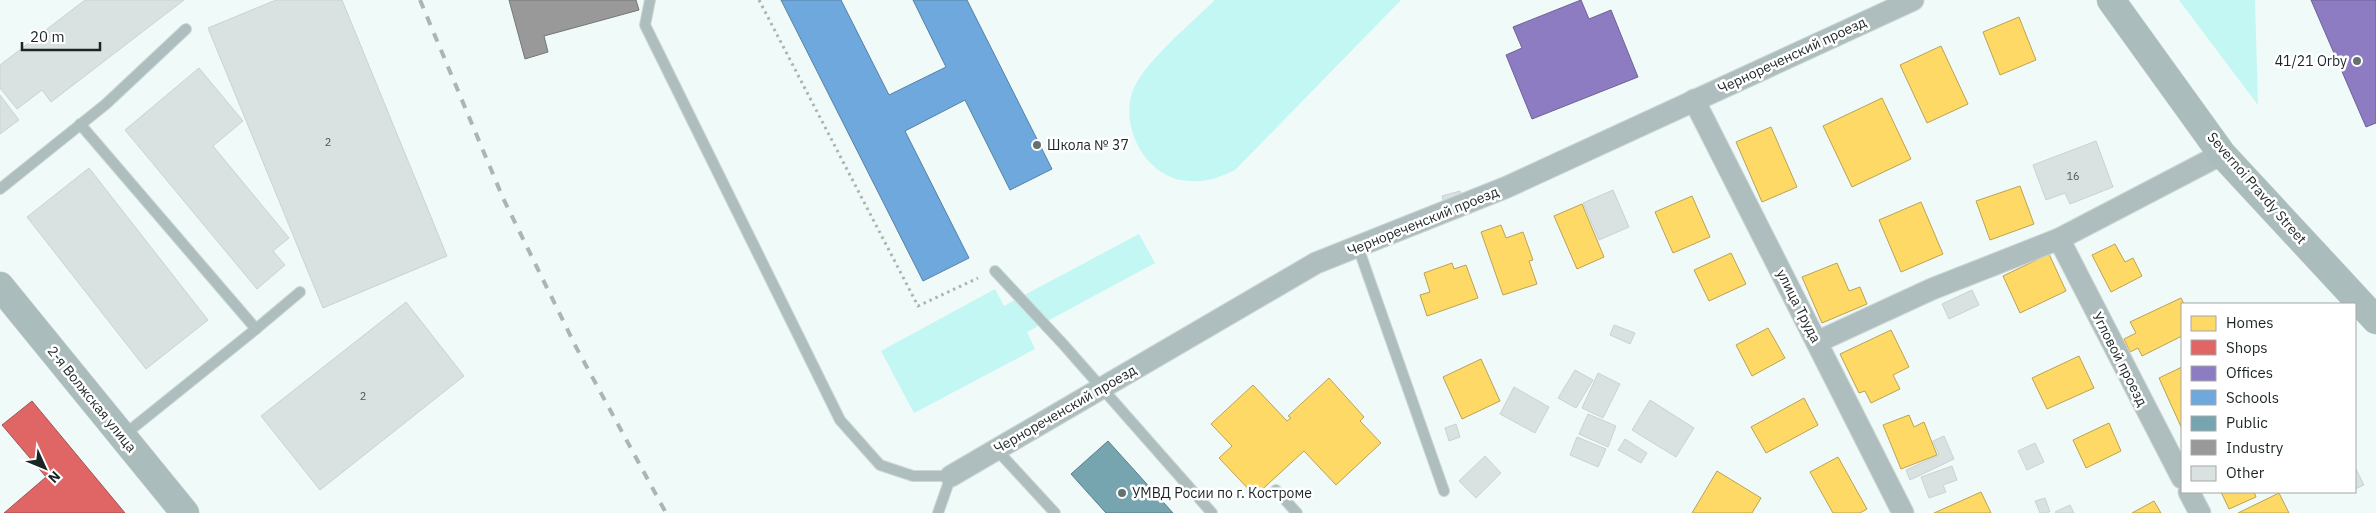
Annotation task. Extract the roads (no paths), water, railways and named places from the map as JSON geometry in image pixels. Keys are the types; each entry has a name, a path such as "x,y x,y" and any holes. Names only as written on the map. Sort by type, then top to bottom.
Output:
{"main road":[{"name":"Severnoi Pravdy Street","path":"2111,0 2222,154 2376,320"},
{"name":"2-я Волжская улица","path":"0,286 185,513"}],"street":[{"name":"Чернореченский проезд","path":"951,476 1316,263 1508,187 1913,0"},
{"name":"улица Труда","path":"1694,100 1903,513"},
{"path":"1817,342 1932,289 2059,239 2222,154"},
{"name":"Угловой проезд","path":"2059,239 2181,476"},
{"path":"2190,493 2200,513"}],"lane":[{"path":"650,0 645,25 840,420 880,465 913,476 951,476 938,513"},
{"path":"0,189 106,104 186,29"},
{"path":"80,124 256,329"},
{"path":"1358,247 1444,491"},
{"path":"995,271 1102,388 1212,513"},
{"path":"123,436 300,292"},
{"path":"996,450 1054,513"},
{"path":"1276,490 1297,513"}],"railway":[{"path":"420,0 503,198 576,347 666,513"}],"place":[{"name":"41/21 Orby","path":"2357,61"},
{"name":"Школа № 37","path":"1037,145"},
{"name":"УМВД Росии по г. Костроме","path":"1122,493"}]}
